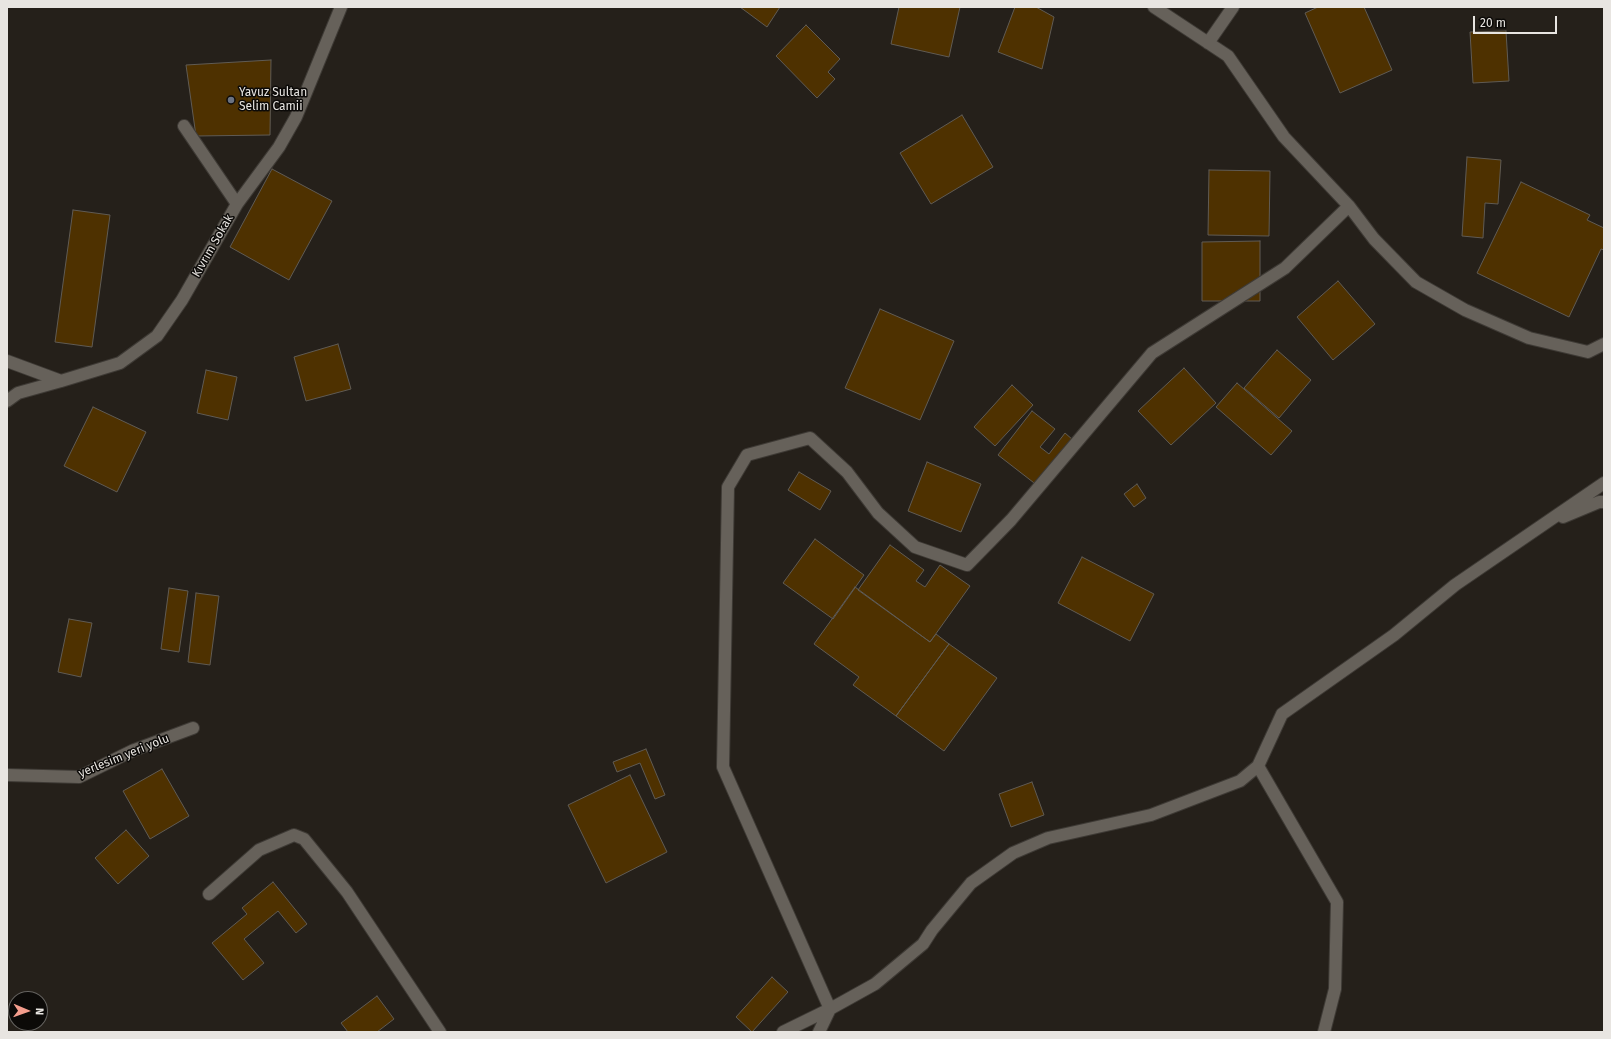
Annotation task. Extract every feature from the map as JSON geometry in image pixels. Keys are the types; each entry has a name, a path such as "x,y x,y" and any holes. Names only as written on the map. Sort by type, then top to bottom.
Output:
{"street":[{"name":"Kıvrım Sokak","path":"7,401 18,393 61,382 120,363 158,336 182,300 237,204 279,147 296,118 341,7"},
{"path":"1154,7 1228,56 1284,137 1349,206 1374,239 1416,282 1465,310 1529,338 1588,352 1604,344"},
{"path":"1208,42 1233,7"},
{"path":"184,126 237,204"},
{"path":"819,1032 830,1009 723,767 728,487 747,455 810,438 847,472 878,513 915,547 967,565 1011,520 1152,353 1285,268 1349,206"},
{"path":"7,361 61,382"},
{"path":"783,1032 830,1009 875,984 923,944 932,930 971,882 1013,853 1048,838 1151,816 1240,781 1258,766 1282,714 1394,635 1455,585 1604,483"},
{"path":"1533,531 1599,502 1604,502"},
{"name":"yerlesim yeri yolu","path":"7,775 79,776 134,750 193,728"},
{"path":"1258,766 1337,902 1334,989 1324,1032"},
{"path":"209,894 259,850 294,835 304,838 347,892 440,1032"}],"building":[{"path":"740,7 780,7 767,27"},
{"path":"899,7 960,7 949,57 891,44"},
{"path":"1015,7 1036,7 1054,17 1042,69 998,52"},
{"path":"1318,7 1364,7 1392,70 1340,93 1305,13"},
{"path":"806,25 840,59 828,72 835,79 817,98 776,56"},
{"path":"1506,31 1509,81 1473,83 1470,32"},
{"name":"Yavuz Sultan Selim Camii","path":"271,60 270,135 196,136 186,65"},
{"path":"962,115 993,167 931,204 900,153"},
{"path":"1467,157 1501,160 1498,204 1485,203 1483,238 1462,236"},
{"path":"272,169 332,201 289,280 230,247"},
{"path":"1209,170 1270,171 1269,236 1208,235"},
{"path":"1521,182 1590,215 1587,220 1604,228 1604,250 1601,249 1569,317 1477,273"},
{"path":"73,210 110,215 92,347 55,342"},
{"path":"1260,241 1260,301 1202,301 1202,242"},
{"path":"1338,281 1375,324 1333,360 1297,317"},
{"path":"880,309 954,341 920,420 845,388"},
{"path":"338,344 351,389 306,401 294,357"},
{"path":"1277,350 1311,380 1279,418 1244,388"},
{"path":"1184,368 1216,403 1171,445 1138,411"},
{"path":"206,370 237,377 228,420 197,413"},
{"path":"1237,383 1292,431 1271,455 1216,407"},
{"path":"1012,385 1033,405 995,446 974,427"},
{"path":"93,407 146,432 117,492 64,466"},
{"path":"1032,411 1055,429 1040,447 1049,454 1065,433 1073,440 1038,486 998,455"},
{"path":"927,462 981,484 961,532 908,511"},
{"path":"799,472 831,491 820,510 788,490"},
{"path":"1137,484 1146,498 1134,507 1124,494"},
{"path":"815,539 864,575 833,619 783,583"},
{"path":"890,545 924,570 916,581 925,587 940,565 970,586 930,642 858,590"},
{"path":"1082,557 1154,594 1130,641 1058,603"},
{"path":"855,587 930,642 936,634 949,644 896,716 853,685 859,677 814,644"},
{"path":"169,588 188,591 179,652 161,649"},
{"path":"196,593 219,596 210,665 188,662"},
{"path":"69,619 92,623 81,677 58,672"},
{"path":"949,644 997,678 944,751 896,716"},
{"path":"646,749 665,795 655,799 640,763 617,772 613,762"},
{"path":"162,769 189,816 150,839 123,791"},
{"path":"630,775 667,852 606,883 568,805"},
{"path":"1032,782 1044,815 1011,827 999,794"},
{"path":"126,830 149,856 118,884 95,858"},
{"path":"273,882 307,924 296,933 278,911 244,939 264,963 243,980 212,943 247,914 242,908"},
{"path":"772,977 788,992 752,1032 736,1017"},
{"path":"377,996 394,1019 377,1032 348,1032 341,1023"}],"place":[{"name":"Yavuz Sultan Selim Camii","path":"231,100"}]}
